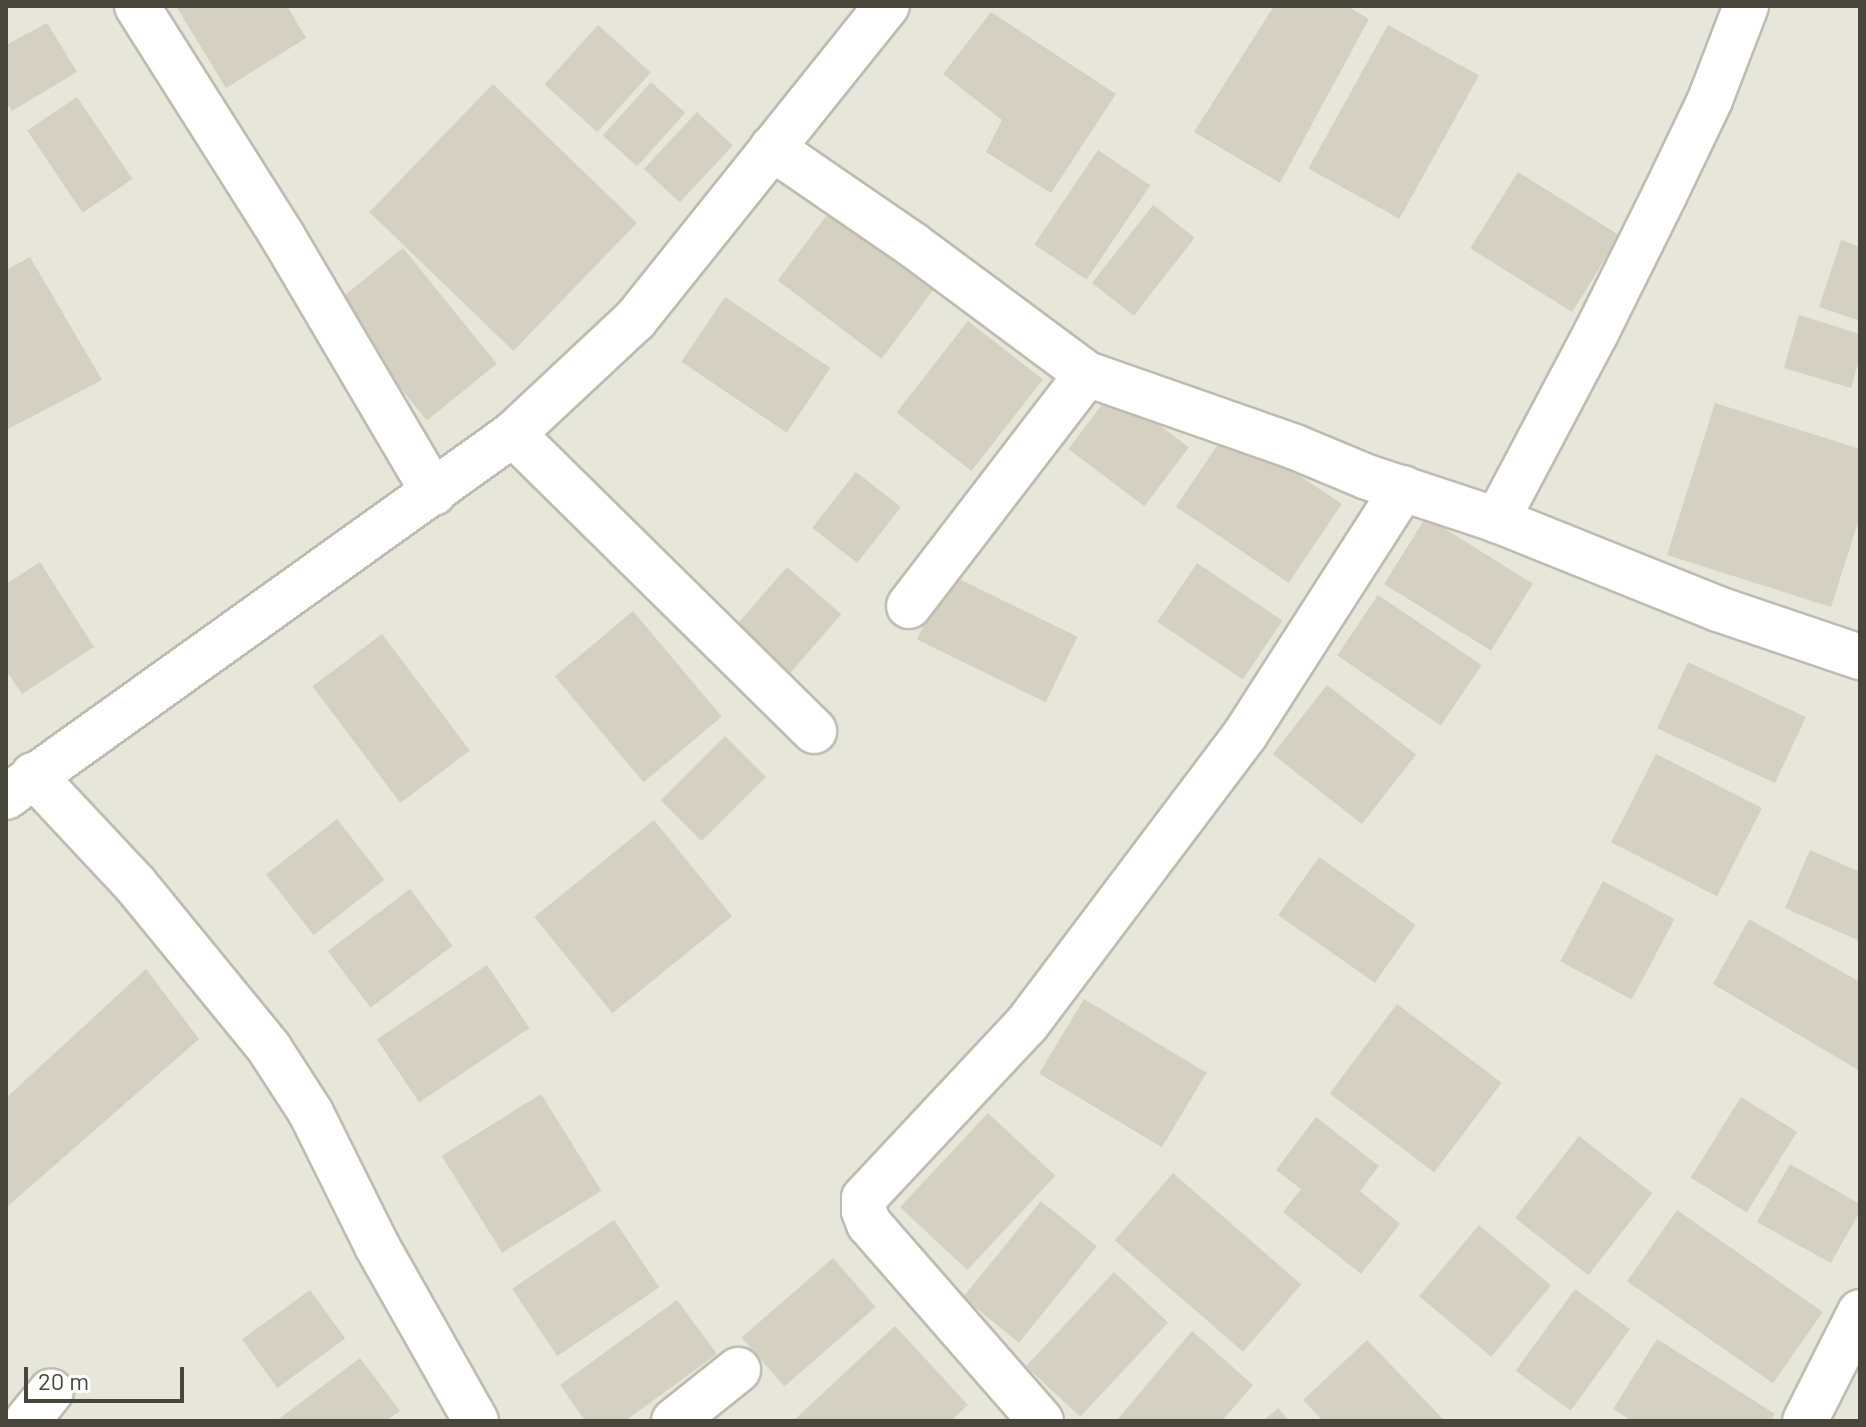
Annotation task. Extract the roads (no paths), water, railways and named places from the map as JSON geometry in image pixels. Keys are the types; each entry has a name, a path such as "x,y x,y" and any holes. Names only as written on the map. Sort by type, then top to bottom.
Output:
{"street":[{"path":"137,6 283,237 434,493"},
{"path":"476,1421 377,1246 311,1113 269,1048 135,884 20,786 513,434 635,320 708,233 887,6"},
{"path":"1497,520 1596,333 1671,182 1710,100 1746,6"},
{"path":"772,148 913,245 1087,374 1497,520 1718,609 1860,657"},
{"path":"909,606 1087,374"},
{"path":"513,434 814,731"},
{"path":"1041,1421 869,1224 864,1211 864,1198 1036,1011 1246,733 1403,488"},
{"path":"1805,1421 1860,1312"},
{"path":"674,1421 738,1370"}]}
